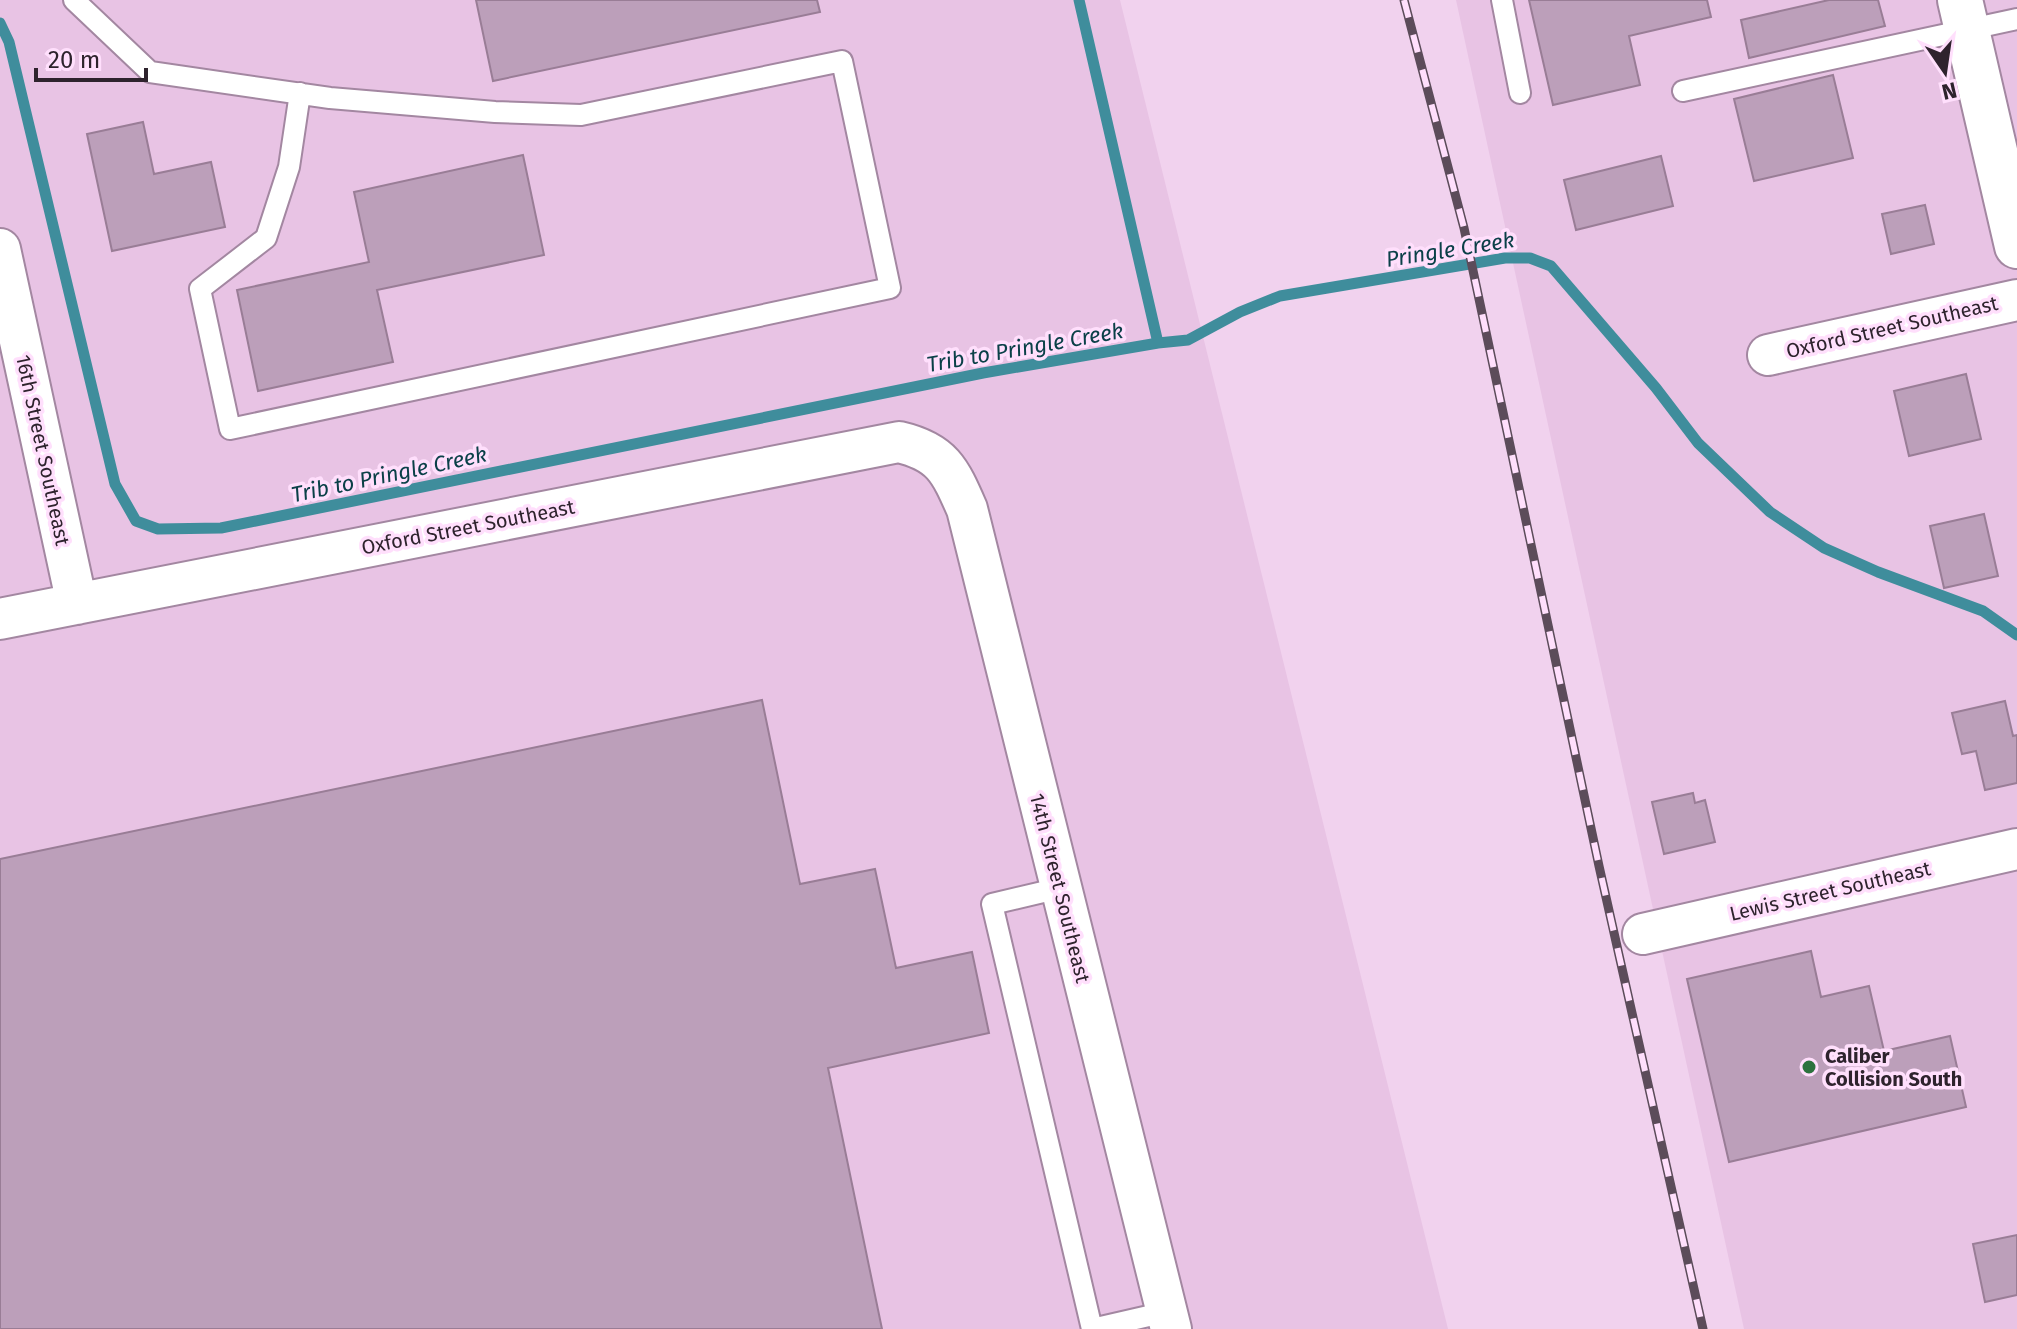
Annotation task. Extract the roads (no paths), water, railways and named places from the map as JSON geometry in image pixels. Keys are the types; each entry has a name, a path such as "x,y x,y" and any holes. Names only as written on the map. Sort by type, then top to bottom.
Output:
{"main road":[{"path":"1964,15 2017,246"}],"street":[{"name":"16th Street Southeast","path":"0,249 77,604"},
{"name":"Oxford Street Southeast","path":"1768,355 2017,300"},
{"name":"Oxford Street Southeast","path":"0,619 899,442 934,454"},
{"name":"14th Street Southeast","path":"934,454 952,475 967,509 1168,1321"},
{"name":"Lewis Street Southeast","path":"1643,934 2017,849"}],"lane":[{"path":"74,0 150,72 300,93 495,112 581,115 842,61 890,288 230,429 200,289 266,238 289,167 300,93"},
{"path":"1502,0 1520,93"},
{"path":"1683,91 1964,15 2017,19"},
{"path":"1060,888 992,904 1092,1329 1168,1321"}],"waterway":[{"name":"Pringle Creek","path":"1079,0 1158,343 1188,340 1240,312 1280,296 1505,258 1530,258 1551,266 1656,388 1698,443 1770,512 1824,548 1878,572 1983,611 2017,635"},
{"name":"Trib to Pringle Creek","path":"0,23 9,42 115,484 136,521 158,529 221,528 983,373 1158,343"}],"railway":[{"path":"1404,0 1464,228 1599,866 1703,1329"}],"place":[{"name":"Caliber Collision South","path":"1809,1067"}]}
